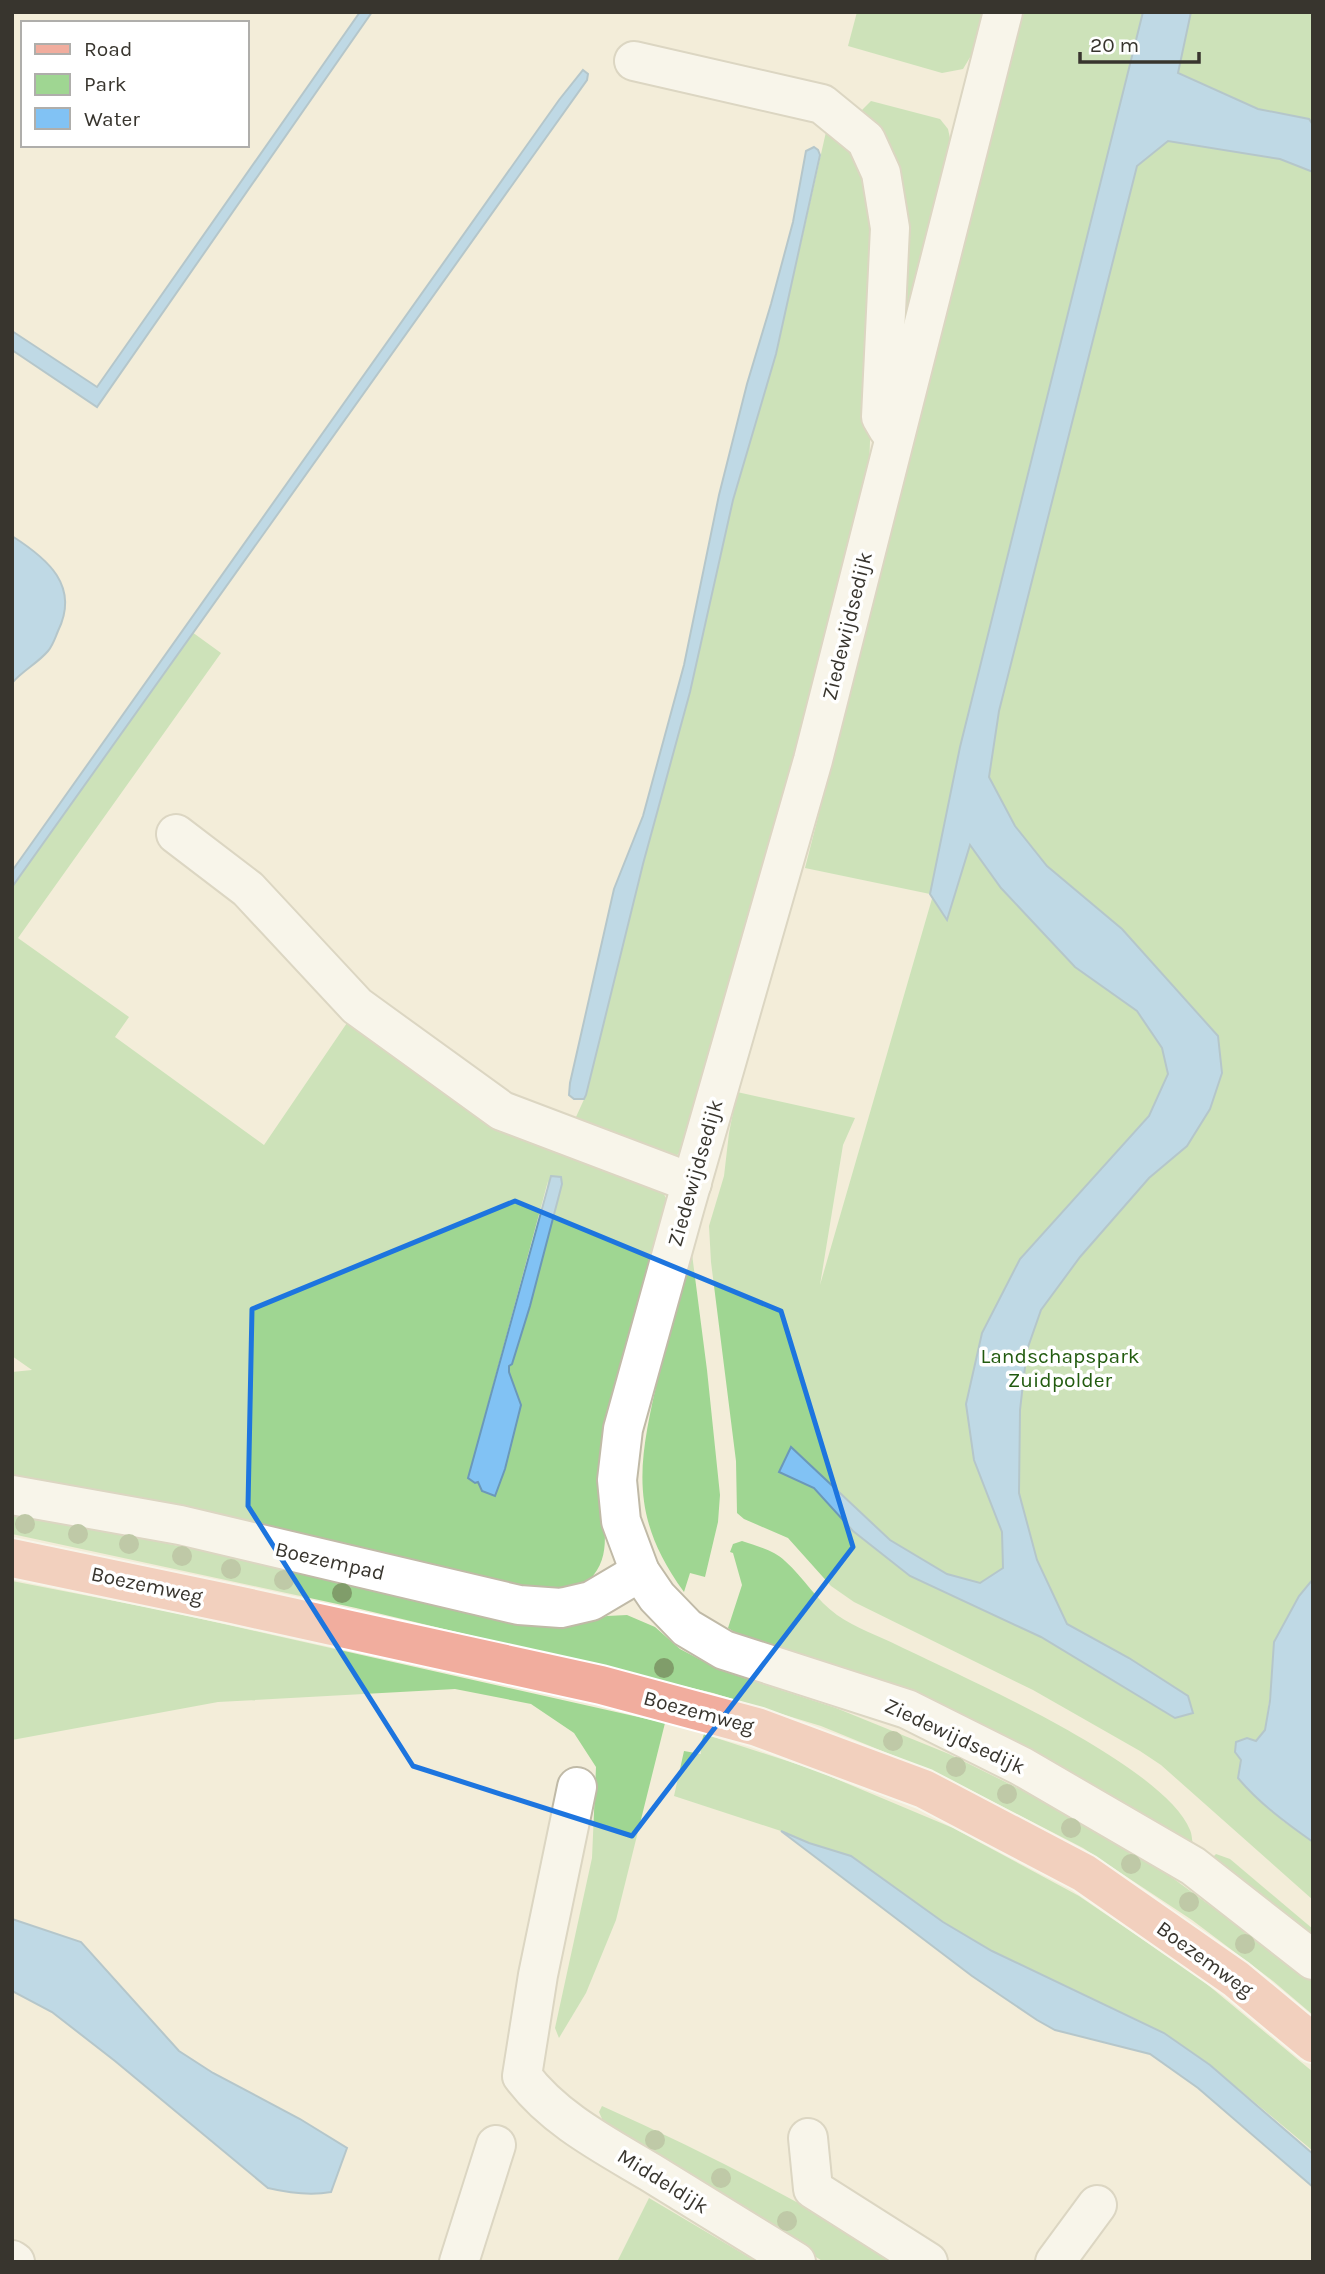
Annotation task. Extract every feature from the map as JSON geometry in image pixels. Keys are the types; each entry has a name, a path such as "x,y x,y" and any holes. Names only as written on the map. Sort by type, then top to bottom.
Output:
{"main road":[{"name":"Boezemweg","path":"12,1558 587,1682 757,1727 924,1789 1084,1872 1236,1979 1313,2043"}],"street":[{"name":"Ziedewijdsedijk","path":"1003,12 813,760 623,1429 617,1480 621,1521 640,1572 657,1597 687,1629 724,1650 907,1709 1021,1766 1193,1866 1313,1960"},
{"path":"634,61 822,104 866,140 881,173 890,228 881,417 894,440"},
{"path":"176,834 248,889 357,1006 502,1111 692,1183"},
{"name":"Boezempad","path":"12,1495 180,1525 519,1605 561,1608 591,1601 640,1572"},
{"name":"Middeldijk","path":"577,1787 538,1975 522,2076 535,2094 592,2137 796,2262"},
{"path":"808,2138 813,2189 928,2262"},
{"path":"459,2262 496,2145"},
{"path":"1055,2262 1097,2205"}],"highlighted area":[{"path":"515,1201 781,1311 853,1547 632,1836 413,1766 248,1506 252,1309"}],"green space":[{"path":"857,12 983,12 972,54 963,69 942,73 848,46"},
{"path":"1024,12 1143,12 960,747 930,894 805,868"},
{"name":"Landschapspark Zuidpolder","path":"1180,12 1313,12 1313,1634 1271,1688 1265,1730 1241,1760 1247,1788 1283,1821 1313,1842 1313,1900 1161,1765 1033,1690 854,1602 831,1586 788,1538 744,1519 737,1513 736,1461 711,1262 709,1226 724,1176 737,1092 855,1118 843,1145 820,1285 1087,364 1137,166 1142,162"},
{"path":"871,101 940,119 948,129 951,143 889,395 859,113"},
{"path":"828,123 837,127 879,190 868,497 684,1149 675,1157 571,1128 586,1095 643,864 690,692 733,500 776,354"},
{"path":"192,632 221,653 18,938 129,1017 115,1037 264,1145 349,1020 660,1187 668,1210 604,1522 604,1553 595,1574 586,1582 559,1596 12,1482 12,1372 32,1370 12,1356 12,887","holes":["548,1181 539,1265 530,1306 512,1364 509,1365 521,1405 505,1469 495,1496 482,1491 478,1482 468,1478"]},
{"path":"692,1254 720,1495 718,1522 705,1577 690,1573 684,1592 653,1537 646,1512 643,1460 659,1373"},
{"path":"12,1512 228,1556 517,1622 563,1627 607,1616 627,1615 655,1627 680,1649 720,1670 836,1708 949,1754 1074,1816 1174,1879 1313,1981 1313,2015 1192,1920 1083,1848 941,1775 821,1726 713,1693 356,1608 12,1534"},
{"path":"742,1541 781,1557 823,1603 844,1620 1013,1701 1104,1752 1143,1778 1173,1805 1190,1830 1193,1845 1096,1787 970,1722 747,1640 728,1628 742,1585 733,1553 730,1552 733,1544"},
{"path":"12,1581 166,1611 665,1723 616,1920 586,1993 559,2038 555,2028 592,1858 596,1767 574,1733 531,1704 455,1689 218,1702 12,1740"},
{"path":"704,1734 815,1770 953,1828 1079,1896 1202,1980 1313,2072 1313,2151 1210,2065 1164,2033 992,1951 809,1843 781,1831 674,1796 684,1751 701,1754 700,1746"},
{"path":"1216,1854 1230,1859 1313,1929 1313,1935 1212,1858"},
{"path":"602,2106 754,2179 900,2262 824,2262 607,2130 599,2112"},
{"path":"649,2198 757,2262 617,2262"}],"water":[{"path":"360,12 372,12 97,407 12,350 12,331 97,387"},
{"path":"1143,12 1191,12 1178,73 1258,109 1309,119 1313,125 1313,172 1280,159 1168,141 1137,166 999,711 989,777 1015,826 1047,866 1122,929 1218,1036 1222,1073 1210,1109 1187,1146 1149,1178 1080,1257 1041,1310 1027,1350 1020,1410 1019,1493 1037,1560 1067,1624 1129,1658 1188,1696 1193,1713 1175,1718 1041,1637 910,1576 853,1531 814,1488 779,1472 791,1447 890,1540 947,1574 980,1583 1003,1568 1002,1532 974,1460 966,1404 982,1333 1020,1259 1149,1116 1168,1074 1162,1048 1137,1011 1075,967 1001,888 970,845 947,920 930,894 960,747"},
{"path":"583,70 588,74 587,80 12,887 12,871 559,100"},
{"path":"814,147 820,155 776,354 733,500 690,692 643,864 586,1095 584,1099 574,1099 569,1095 570,1083 614,889 643,816 684,665 719,495 793,222 806,151"},
{"path":"12,536 48,564 63,587 65,600 64,615 50,649 12,683"},
{"path":"551,1176 561,1177 562,1184 530,1306 512,1364 509,1366 521,1405 505,1469 495,1496 482,1491 478,1482 468,1478"},
{"path":"1313,1579 1313,1842 1264,1804 1238,1778 1241,1760 1235,1752 1236,1742 1247,1738 1256,1741 1265,1730 1274,1642 1299,1596"},
{"path":"781,1831 851,1856 943,1922 992,1951 1164,2033 1210,2065 1313,2154 1313,2187 1198,2088 1150,2054 1055,2030 1037,2020 972,1976"},
{"path":"12,1919 81,1942 179,2051 347,2148 331,2192 299,2193 268,2188 52,2012 12,1991"}]}
